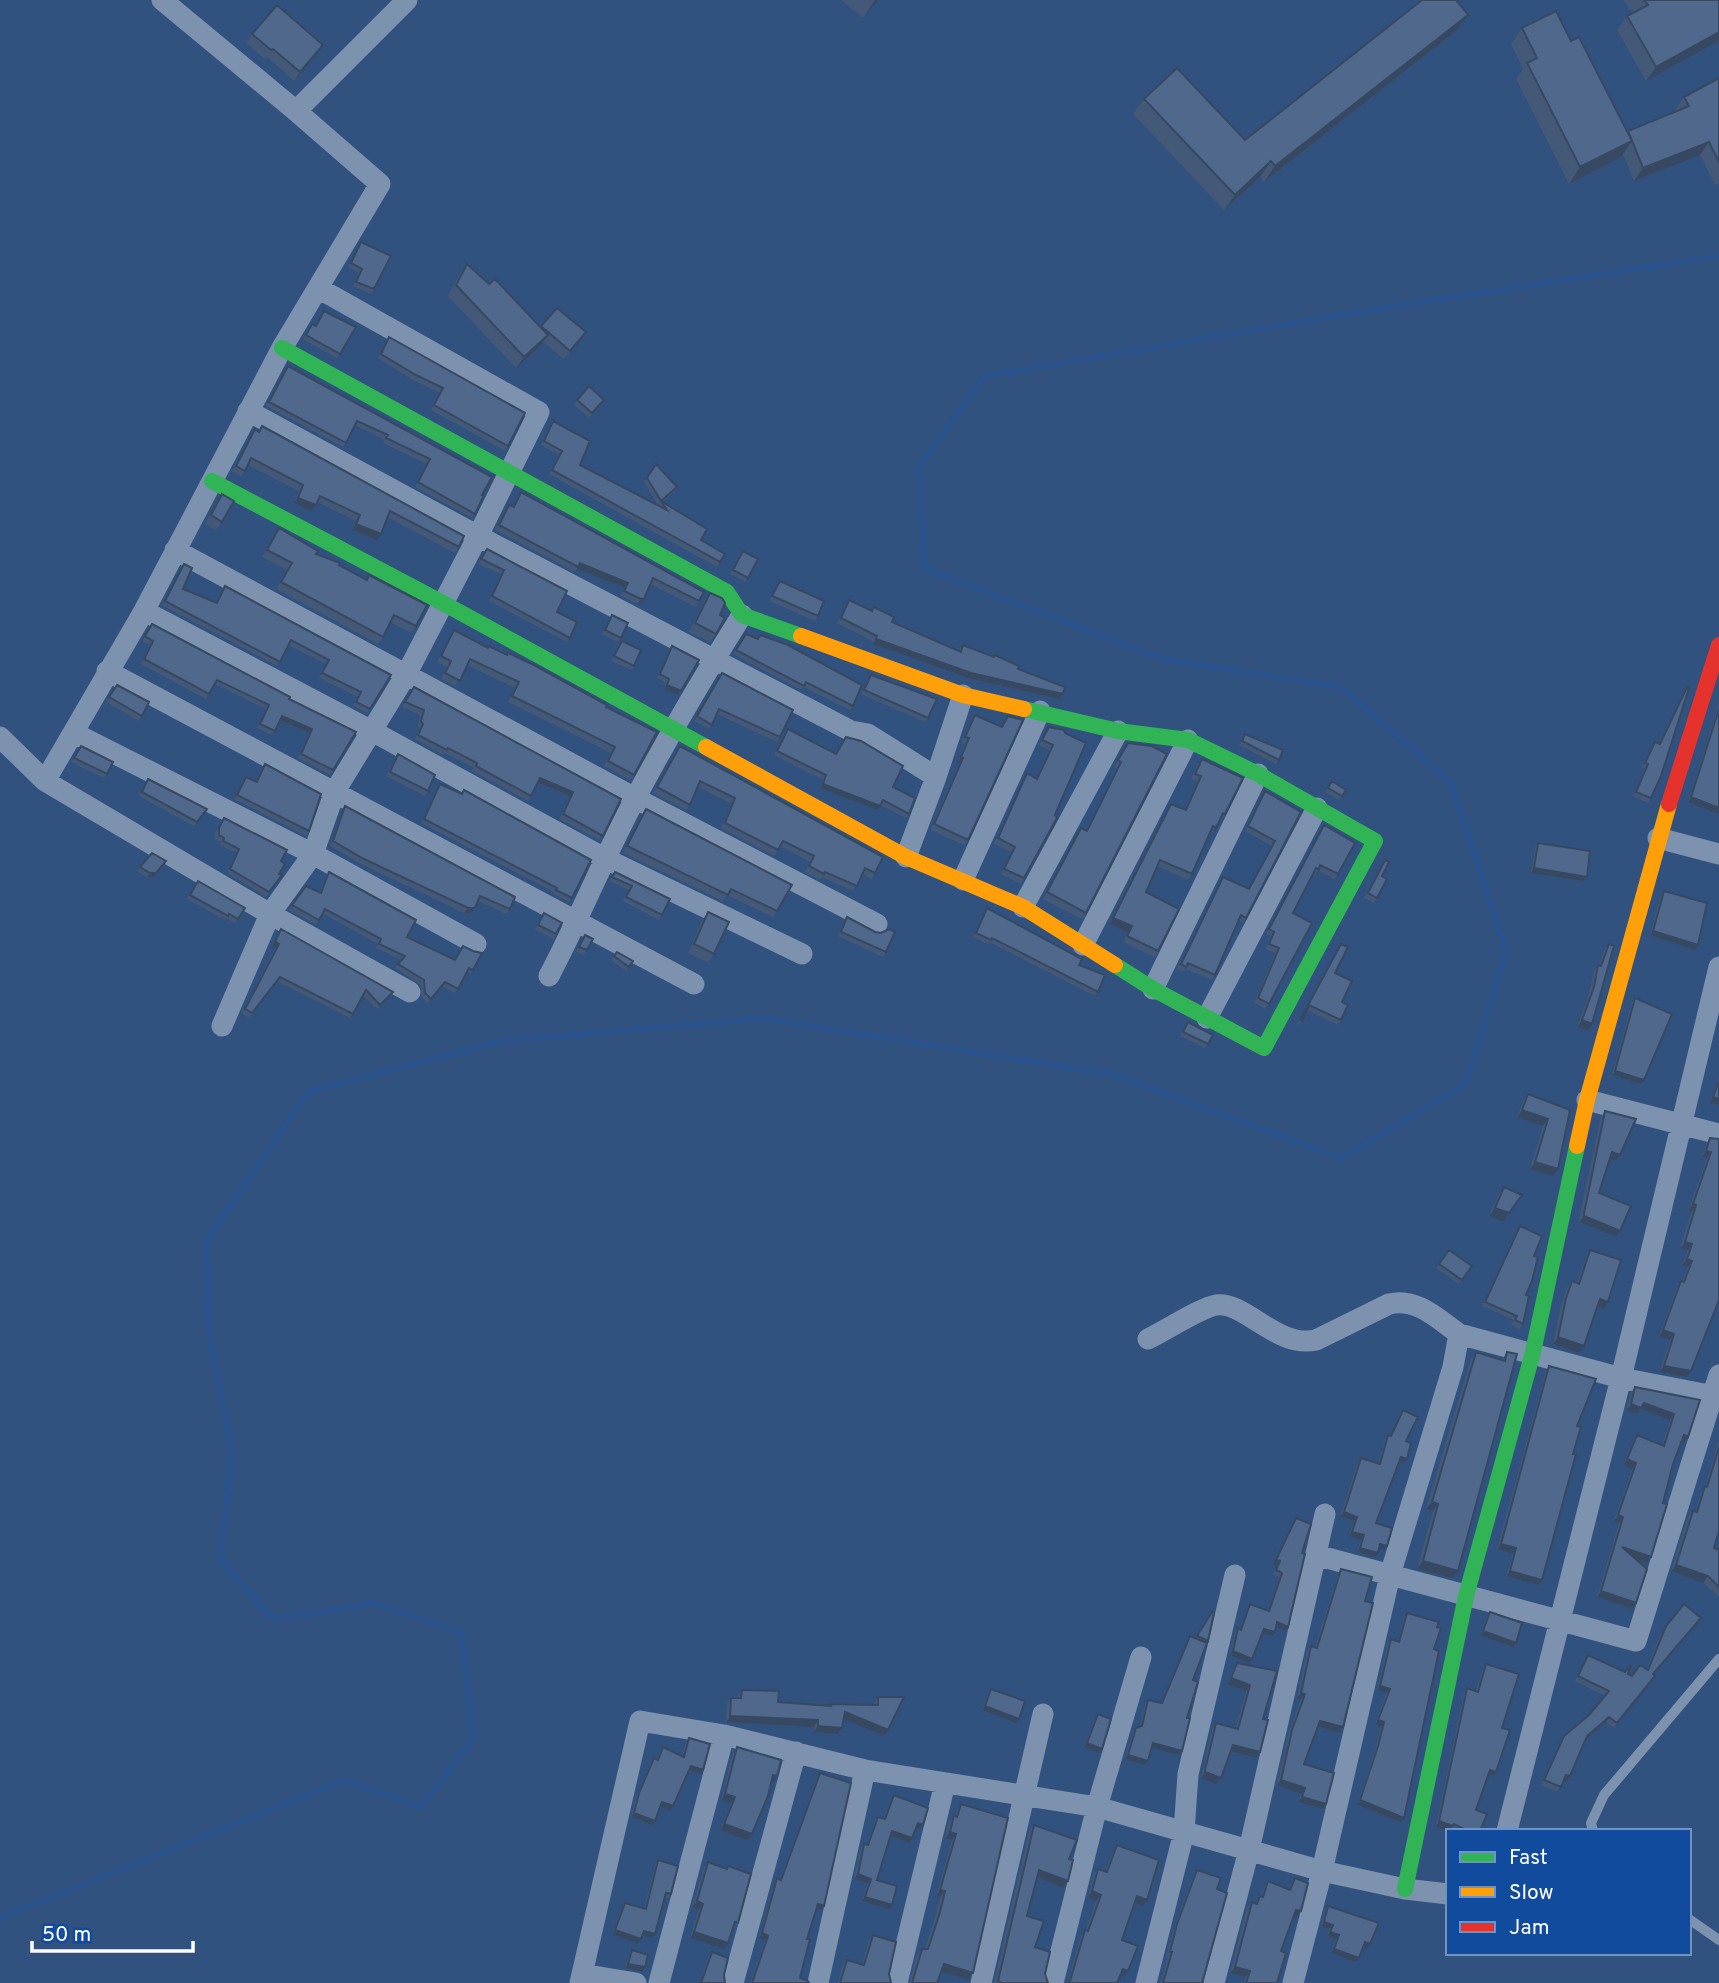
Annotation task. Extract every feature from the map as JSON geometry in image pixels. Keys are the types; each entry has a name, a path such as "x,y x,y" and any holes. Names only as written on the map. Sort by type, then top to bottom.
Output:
{"street":[{"path":"45,781 144,611 282,348 380,184 162,0"},
{"path":"296,111 407,0"},
{"path":"222,1026 270,914 313,854 335,791 407,673 538,412 317,288"},
{"path":"212,481 443,603 906,857 1023,907 1153,989 1264,1048 1375,841 1258,774 1188,740 1118,732 1040,711 963,695 742,615 727,592 282,348"},
{"path":"248,411 850,732 868,734 936,777"},
{"path":"175,550 635,798 877,924"},
{"path":"144,611 372,731 606,859 802,954"},
{"path":"549,976 578,921 635,798 742,615"},
{"path":"1405,1889 1466,1596 1533,1352 1587,1100 1658,838 1719,645"},
{"path":"107,671 694,984"},
{"path":"906,857 963,695"},
{"path":"963,880 1040,711"},
{"path":"1023,907 1118,732"},
{"path":"74,733 313,854 476,944"},
{"path":"0,737 45,781 270,914 410,992"},
{"path":"1083,945 1188,740"},
{"path":"1153,989 1258,774"},
{"path":"1207,1018 1317,808"},
{"path":"1658,838 1719,855"},
{"path":"1508,1829 1621,1378 1719,967"},
{"path":"1587,1100 1719,1134"},
{"path":"1148,1339 1211,1307 1224,1305 1288,1339 1306,1343 1399,1301 1418,1306 1459,1334 1621,1378 1717,1396"},
{"path":"1293,1983 1322,1871 1390,1575 1453,1367 1459,1334"},
{"path":"1316,1555 1636,1641 1717,1396 1719,1374"},
{"path":"1214,1983 1249,1850 1325,1514"},
{"path":"1146,1983 1184,1832 1188,1774 1235,1575"},
{"path":"1053,1983 1097,1807 1141,1657"},
{"path":"981,1983 1044,1714"},
{"path":"636,1983 581,1978 640,1721 724,1735 865,1770 1097,1807 1322,1871 1405,1889 1446,1894"},
{"path":"659,1983 724,1735"},
{"path":"733,1983 796,1752"},
{"path":"818,1983 865,1770"},
{"path":"897,1983 946,1783"}],"lane":[{"path":"1592,1829 1591,1823 1604,1795 1719,1659"},
{"path":"1691,1920 1719,1940"}],"building":[{"path":"1422,0 1456,0 1468,15 1275,166 1271,161 1235,195 1144,99 1177,68 1245,140"},
{"path":"1644,0 1719,0 1719,32 1656,67 1627,16 1648,5"},
{"path":"277,5 323,45 300,72 252,34"},
{"path":"1556,11 1571,41 1579,37 1632,141 1580,167 1527,63 1537,58 1522,28"},
{"path":"1719,78 1719,162 1709,142 1643,168 1628,131 1689,106 1684,97"},
{"path":"361,242 391,256 374,289 356,282 362,269 351,263"},
{"path":"467,264 489,284 495,279 548,335 524,357 456,285"},
{"path":"557,308 586,332 570,351 541,326"},
{"path":"324,311 356,327 340,354 306,335 312,324 316,326"},
{"path":"389,337 525,413 508,446 434,405 443,388 381,354"},
{"path":"288,366 492,477 475,514 418,482 430,459 386,438 388,435 357,421 346,443 269,402"},
{"path":"589,386 604,400 592,413 577,400"},
{"path":"553,421 590,441 580,465 667,510 661,501 707,529 701,540 725,554 720,562 552,470 562,451 544,441"},
{"path":"262,426 464,536 459,547 390,511 381,534 356,524 360,515 320,496 316,505 298,498 303,485 251,458 245,471 236,466 255,429 259,432"},
{"path":"656,464 677,487 661,501 647,478"},
{"path":"521,492 704,592 699,601 653,578 644,599 641,599 624,591 628,583 580,563 578,567 499,525 509,505 514,507"},
{"path":"222,494 234,501 222,522 211,515"},
{"path":"279,528 318,551 316,554 340,563 339,565 367,580 369,575 427,605 416,626 394,615 383,637 281,582 292,563 267,550"},
{"path":"487,549 567,591 557,612 577,622 570,638 492,596 504,570 481,559"},
{"path":"743,551 758,559 748,578 733,570"},
{"path":"184,564 192,568 183,589 217,603 225,586 391,675 370,709 356,702 361,692 322,673 329,660 291,640 280,662 165,601"},
{"path":"780,581 824,601 818,616 772,596"},
{"path":"710,593 722,598 725,603 720,615 725,618 716,634 695,623"},
{"path":"849,600 872,611 874,607 894,617 892,622 961,652 963,645 994,657 995,655 1019,666 1018,669 1065,687 1063,694 971,673 876,639 877,636 841,618"},
{"path":"612,615 628,623 621,638 605,630"},
{"path":"152,624 290,697 289,699 356,732 333,770 301,754 312,729 282,716 275,731 260,724 269,705 217,680 209,694 144,659 153,641 145,636"},
{"path":"454,630 488,648 489,646 507,655 508,653 534,665 607,705 606,707 657,732 634,775 608,761 615,747 512,696 519,682 470,659 460,681 445,673 451,661 441,656"},
{"path":"746,634 758,639 760,635 788,645 862,685 853,706 806,682 804,686 736,650"},
{"path":"622,641 641,650 634,666 614,656"},
{"path":"672,646 699,660 681,691 667,685 669,679 660,674"},
{"path":"722,673 793,710 780,737 719,709 712,725 697,716"},
{"path":"871,675 937,699 928,718 864,690"},
{"path":"117,685 149,702 142,716 109,697"},
{"path":"414,687 621,799 603,836 563,814 573,792 540,778 531,796 476,766 477,763 418,735 423,724 421,721 424,710 405,702"},
{"path":"1687,687 1689,688 1661,776 1651,798 1636,792 1655,742 1660,744"},
{"path":"1719,709 1719,808 1691,797"},
{"path":"975,715 1002,727 1008,716 1023,720 968,840 934,824 963,758 961,757 969,738 965,737"},
{"path":"1049,727 1064,730 1086,743 1055,815 1057,818 1024,878 1004,869 1015,847 998,838 1027,773 1037,779 1053,745 1042,740"},
{"path":"788,729 836,754 846,737 861,741 903,766 893,787 915,798 909,814 883,800 880,806 823,784 826,775 777,751"},
{"path":"1245,734 1283,750 1279,760 1242,741"},
{"path":"1128,743 1152,746 1167,754 1086,913 1047,892 1081,828 1087,831"},
{"path":"81,746 113,762 107,774 74,758"},
{"path":"680,746 883,857 875,873 865,868 857,886 809,866 814,856 783,841 778,850 725,823 735,798 700,781 690,805 657,787"},
{"path":"398,754 435,775 428,791 390,772"},
{"path":"1202,759 1243,778 1225,814 1223,813 1216,828 1213,826 1192,874 1160,860 1146,892 1179,909 1158,951 1127,936 1132,926 1113,918 1171,804 1186,810 1201,776 1195,774"},
{"path":"265,764 321,794 309,831 237,795 246,777 257,782"},
{"path":"148,779 207,809 197,822 142,792"},
{"path":"1332,781 1346,790 1342,796 1328,788"},
{"path":"440,784 462,794 464,790 591,860 572,898 424,819"},
{"path":"1265,791 1301,812 1246,918 1241,915 1215,975 1188,963 1186,967 1181,964 1223,877 1249,889 1275,841 1248,826"},
{"path":"345,806 515,897 510,909 480,896 475,908 468,908 364,859 333,841"},
{"path":"646,809 792,885 777,911 731,889 728,895 627,846"},
{"path":"224,818 287,850 281,861 285,864 279,874 282,875 269,892 230,869 239,849 223,841 224,838 219,835"},
{"path":"1324,825 1355,843 1338,874 1320,865 1319,870 1316,868 1293,913 1312,923 1269,1004 1258,998 1279,948 1269,944 1274,932 1269,929"},
{"path":"1538,843 1590,851 1587,877 1534,868"},
{"path":"152,853 166,861 156,873 150,873 140,867"},
{"path":"1385,860 1389,862 1382,876 1387,879 1377,898 1368,893"},
{"path":"329,872 416,920 407,937 455,960 463,946 482,953 473,970 469,968 458,989 445,982 431,999 425,993 424,980 398,964 405,956 379,944 381,939 325,909 319,920 292,905 306,886 321,893"},
{"path":"615,872 670,899 662,915 626,897 632,886 612,877"},
{"path":"198,881 245,908 238,919 190,895"},
{"path":"1664,891 1707,903 1698,945 1653,931"},
{"path":"987,908 1082,959 1079,965 1105,975 1098,992 992,938 991,940 976,933"},
{"path":"708,912 729,922 714,954 694,944"},
{"path":"544,913 562,923 556,934 538,925"},
{"path":"847,917 875,932 881,933 889,929 895,932 886,952 841,932"},
{"path":"281,929 393,992 380,1005 366,990 353,1014 280,977 252,1013 245,1009 279,944 275,942"},
{"path":"585,935 593,939 587,950 579,947"},
{"path":"1341,944 1348,947 1335,973 1352,981 1342,1002 1348,1005 1341,1020 1309,1005 1302,1021 1300,1020"},
{"path":"1609,944 1614,946 1592,1024 1582,1020 1594,987 1598,965 1601,966"},
{"path":"617,952 633,961 629,967 614,956"},
{"path":"1635,998 1672,1014 1644,1080 1615,1071"},
{"path":"1188,1022 1213,1035 1208,1044 1183,1032"},
{"path":"1719,1081 1719,1099 1713,1097"},
{"path":"1528,1094 1570,1110 1558,1169 1535,1162 1548,1119 1522,1110"},
{"path":"1605,1111 1636,1119 1620,1155 1612,1152 1599,1193 1631,1206 1620,1231 1584,1216"},
{"path":"1710,1138 1719,1139 1719,1300 1691,1371 1664,1366 1674,1334 1663,1330 1681,1281 1684,1282 1692,1261 1687,1259 1692,1244 1685,1242 1696,1205 1693,1204 1711,1152 1706,1151"},
{"path":"1504,1187 1522,1195 1509,1213 1495,1208"},
{"path":"1520,1226 1542,1236 1534,1256 1538,1257 1526,1295 1529,1296 1523,1324 1515,1320 1517,1316 1485,1302"},
{"path":"1449,1250 1472,1266 1462,1280 1439,1264"},
{"path":"1590,1250 1621,1260 1608,1302 1600,1299 1584,1346 1558,1337 1572,1281 1579,1284"},
{"path":"1476,1352 1505,1361 1507,1352 1517,1354 1458,1571 1423,1561 1438,1504 1432,1502"},
{"path":"1549,1366 1596,1379 1577,1426 1581,1427 1573,1454 1576,1454 1542,1580 1510,1571 1516,1548 1501,1544"},
{"path":"1635,1387 1700,1400 1688,1437 1684,1435 1673,1464 1663,1503 1667,1504 1651,1557 1622,1547 1647,1569 1636,1603 1601,1591 1623,1517 1618,1515 1636,1463 1627,1459 1637,1435 1664,1446 1674,1414 1644,1403 1641,1408 1631,1404"},
{"path":"1403,1410 1418,1417 1406,1441 1411,1443 1407,1459 1401,1457 1376,1523 1392,1528 1387,1546 1380,1544 1378,1553 1360,1548 1364,1535 1352,1532 1357,1517 1344,1512 1361,1458 1380,1464 1388,1435 1391,1436"},
{"path":"1719,1447 1719,1531 1714,1548 1719,1550 1719,1587 1708,1576 1676,1565 1693,1511 1697,1512"},
{"path":"1296,1518 1311,1524 1302,1553 1305,1554 1288,1627 1277,1622 1275,1632 1264,1629 1252,1659 1233,1651 1238,1628 1241,1630 1250,1604 1269,1611 1282,1573 1276,1570 1280,1561 1276,1560"},
{"path":"1341,1569 1372,1577 1365,1601 1373,1603 1343,1727 1320,1721 1304,1764 1334,1773 1326,1804 1302,1797 1305,1788 1281,1780 1292,1730 1305,1694 1301,1693 1311,1646 1317,1648"},
{"path":"1684,1604 1701,1618 1653,1674 1655,1676 1617,1723 1609,1717 1587,1736 1570,1776 1566,1775 1561,1787 1544,1780 1564,1736 1589,1715 1609,1691 1578,1676 1588,1655 1625,1672 1631,1665 1628,1674 1632,1676 1640,1665 1648,1670 1666,1626"},
{"path":"1212,1612 1214,1613 1208,1641 1197,1636"},
{"path":"1490,1612 1522,1623 1516,1643 1483,1631"},
{"path":"1407,1613 1439,1622 1437,1627 1441,1628 1434,1649 1439,1651 1404,1818 1360,1800 1384,1722 1378,1720 1390,1689 1380,1686 1391,1639 1399,1642"},
{"path":"1190,1636 1207,1643 1193,1680 1198,1682 1187,1718 1190,1718 1182,1751 1153,1743 1148,1761 1128,1755 1136,1728 1142,1726 1148,1700 1162,1703"},
{"path":"1237,1663 1277,1671 1263,1719 1268,1720 1260,1752 1233,1745 1221,1778 1205,1770 1216,1723 1238,1729 1250,1685 1231,1678"},
{"path":"1486,1664 1519,1674 1502,1728 1510,1730 1496,1772 1490,1770 1476,1810 1487,1814 1481,1829 1464,1829 1439,1821 1467,1688 1478,1692"},
{"path":"991,1689 1025,1701 1019,1719 985,1706"},
{"path":"742,1690 779,1691 778,1702 832,1706 828,1704 878,1705 878,1697 904,1697 888,1730 845,1712 842,1728 818,1726 818,1720 730,1716 731,1698 741,1698"},
{"path":"1098,1714 1111,1719 1102,1749 1087,1743"},
{"path":"689,1738 710,1744 703,1770 691,1766 673,1806 662,1802 655,1821 634,1813 639,1793 654,1758 658,1760 663,1747 684,1757"},
{"path":"737,1747 781,1760 777,1776 773,1775 768,1796 752,1834 724,1824 735,1797 725,1794"},
{"path":"820,1773 851,1783 824,1906 818,1904 807,1939 810,1939 800,1978 809,1983 752,1983 768,1936 762,1933 777,1878 781,1880"},
{"path":"894,1795 928,1808 923,1825 918,1823 912,1838 892,1831 877,1880 897,1886 892,1905 865,1897 871,1879 858,1874 864,1844 868,1845 878,1817 885,1819"},
{"path":"961,1804 1008,1818 973,1973 944,1964 937,1983 912,1983 922,1949 928,1949 940,1912 945,1891 940,1890 956,1834 950,1832 954,1815 957,1817"},
{"path":"1034,1825 1077,1840 1069,1859 1073,1860 1068,1881 1039,1870 1027,1916 1044,1921 1035,1947 1050,1952 1045,1974 1048,1983 999,1983 998,1981"},
{"path":"1117,1845 1159,1860 1147,1900 1137,1896 1122,1940 1138,1946 1128,1971 1123,1969 1117,1983 1068,1983 1085,1930 1088,1931 1101,1895 1092,1891 1098,1869 1107,1872"},
{"path":"658,1860 678,1866 671,1894 666,1893 655,1934 644,1931 641,1939 615,1930 625,1903 646,1909"},
{"path":"708,1862 751,1874 738,1923 735,1922 728,1943 694,1932 703,1904 697,1901"},
{"path":"1197,1870 1221,1878 1217,1889 1227,1893 1202,1983 1163,1983 1177,1924"},
{"path":"1295,1878 1308,1883 1301,1911 1296,1910 1281,1951 1286,1953 1277,1983 1246,1983 1250,1971 1235,1967 1252,1902 1257,1904 1260,1896 1263,1897 1268,1881 1290,1890"},
{"path":"1328,1906 1379,1923 1370,1944 1365,1942 1359,1958 1334,1949 1339,1935 1330,1932 1333,1925 1324,1922"},
{"path":"873,1935 896,1942 889,1974 891,1983 840,1983 847,1960 864,1965"},
{"path":"632,1950 648,1955 645,1967 628,1964"},
{"path":"712,1952 728,1958 725,1983 701,1983"}],"waterway":[{"path":"0,1918 344,1780 421,1807 473,1739 462,1633 375,1603 273,1619 220,1560 232,1453 208,1328 207,1240 308,1092 501,1041 763,1018 1112,1074 1341,1158 1466,1084 1506,950 1451,783 1341,687 1163,659 924,568 919,467 985,376 1389,307 1719,256"}],"traffic: fast":[{"path":"282,348 727,592 742,615 801,636"},
{"path":"212,481 706,747"},
{"path":"1024,709 1118,731 1188,740 1258,774 1375,841 1264,1048 1153,989 1115,965"},
{"path":"1405,1889 1466,1596 1533,1352 1577,1146"}],"traffic: slow":[{"path":"801,636 963,695 1024,709"},
{"path":"706,747 906,857 1023,907 1115,965"},
{"path":"1577,1146 1587,1100 1669,804"}],"traffic: jam":[{"path":"1669,804 1719,645"}]}
